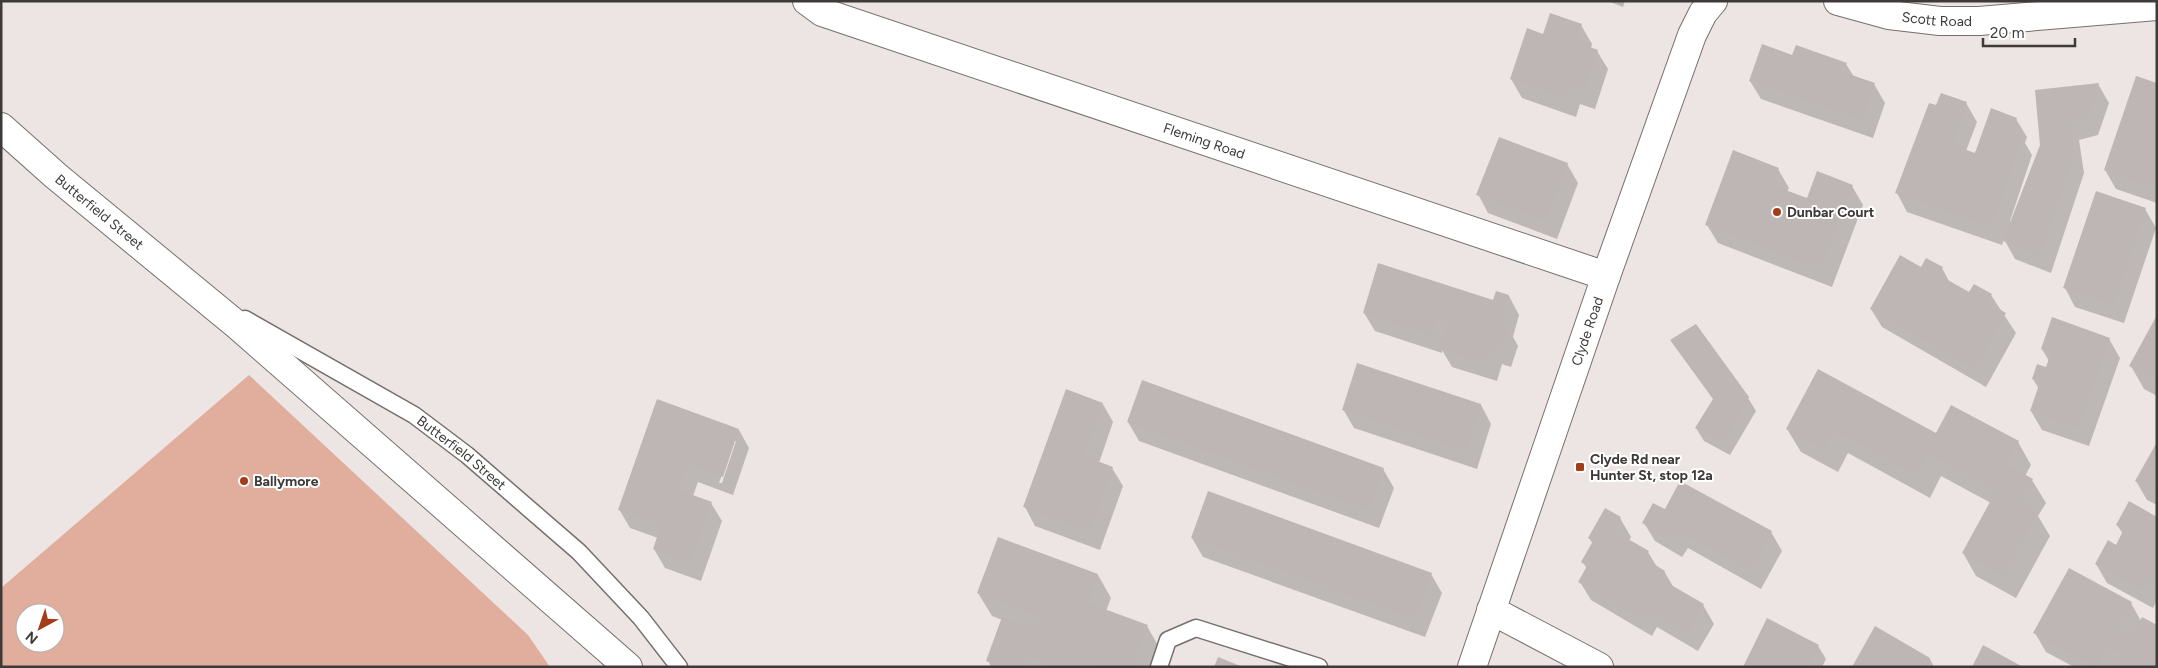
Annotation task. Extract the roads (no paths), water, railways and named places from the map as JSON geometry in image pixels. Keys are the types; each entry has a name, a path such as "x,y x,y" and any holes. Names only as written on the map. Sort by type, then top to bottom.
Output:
{"street":[{"name":"Fleming Road","path":"808,1 822,12 1606,276"},
{"name":"Clyde Road","path":"1472,667 1606,276 1695,27 1703,13 1714,1"},
{"name":"Scott Road","path":"1838,1 1867,6 1916,20 1960,22 2157,6"},
{"name":"Butterfield Street","path":"1,127 56,176 200,294 628,667"},
{"path":"1492,610 1599,667"}],"lane":[{"name":"Butterfield Street","path":"200,294 414,415 442,436 578,552 641,618 679,667"},
{"path":"1159,667 1168,640 1196,628 1319,667"}],"place":[{"name":"Dunbar Court","path":"1777,212"},
{"name":"Clyde Rd near Hunter St, stop 12a","path":"1580,467"},
{"name":"Ballymore","path":"244,481"}]}
